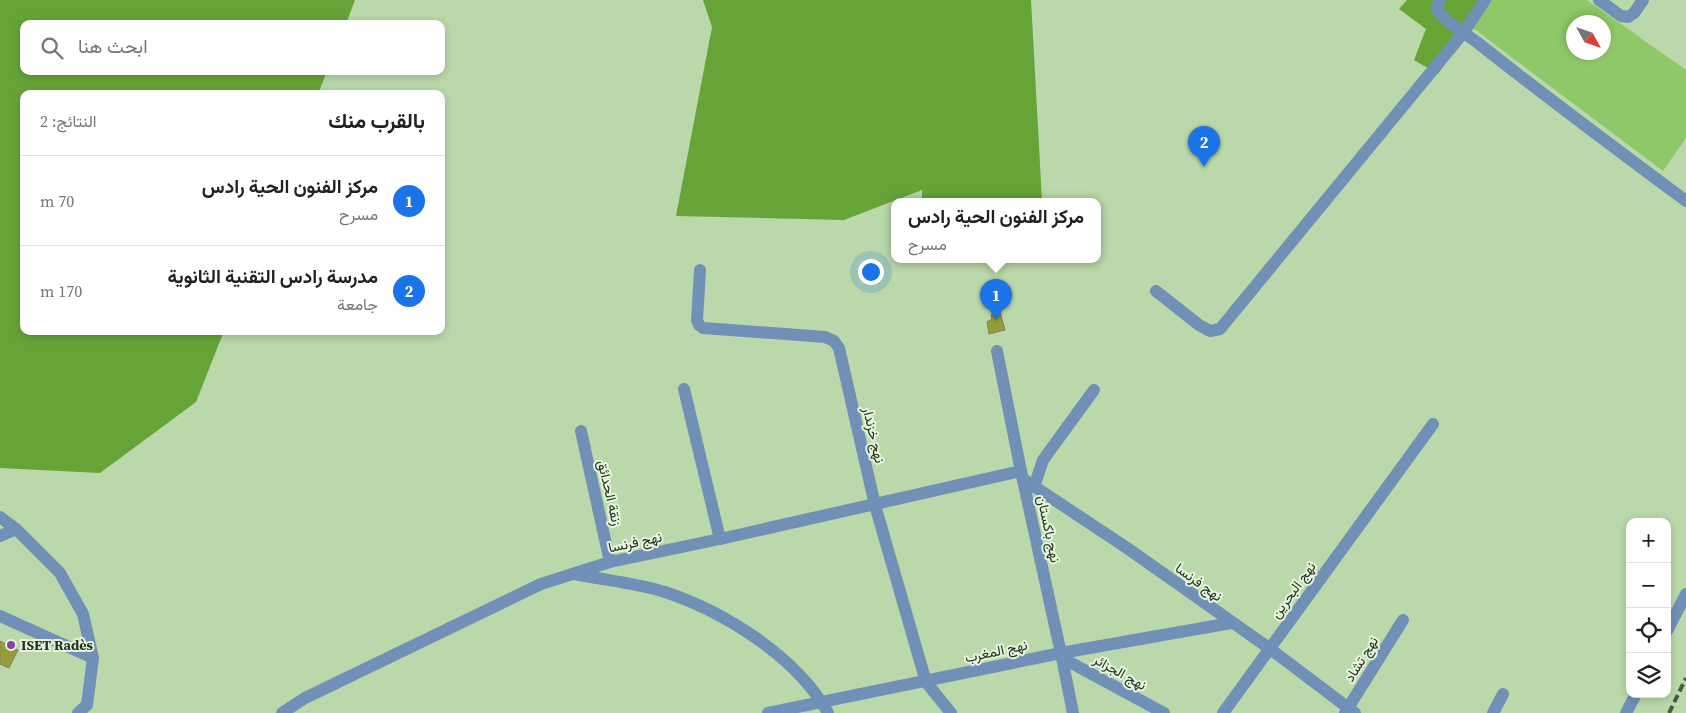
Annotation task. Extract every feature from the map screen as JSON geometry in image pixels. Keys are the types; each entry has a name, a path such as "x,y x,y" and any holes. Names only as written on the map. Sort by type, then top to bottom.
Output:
{"street":[{"path":"1440,0 1437,9 1439,14 1563,110 1686,201"},
{"path":"1156,291 1199,325 1210,331 1220,329 1464,32 1485,0"},
{"path":"1599,0 1621,16 1628,17 1634,13 1643,0"},
{"name":"نهج خزندار","path":"700,270 697,320 703,328 825,337 834,341 839,348 875,505 926,682 951,713"},
{"name":"نهج باكستان","path":"997,351 1073,713"},
{"path":"684,389 720,539"},
{"path":"1034,487 1043,460 1094,390"},
{"name":"نهج البحرين","path":"1223,713 1433,424"},
{"name":"زنقة الحدائق","path":"580,432 610,562"},
{"name":"نهج فرنسا","path":"282,713 305,698 541,584 572,574 610,562 1022,475 1034,487 1127,548 1269,648 1349,711"},
{"path":"0,517 16,529 60,573 83,614 92,658 87,705 78,713"},
{"path":"0,536 16,529"},
{"path":"572,574 664,592 702,607 754,637 779,656 798,674 825,708"},
{"path":"1671,623 1686,594"},
{"path":"0,616 92,658"},
{"name":"نهج تشاد","path":"1349,711 1403,620"},
{"name":"نهج المغرب","path":"768,713 825,708 926,682 1231,623"},
{"name":"نهج الجزائر","path":"1062,655 1164,713"},
{"path":"1492,713 1503,694"},
{"path":"1626,713 1634,698"}],"green space":[{"path":"0,0 355,0 348,20 20,20 20,75 325,75 320,90 20,90 20,335 222,335 196,402 100,473 0,468"},
{"path":"703,0 1031,0 1042,198 922,198 922,190 901,198 891,198 891,202 844,220 676,216 712,27"},
{"path":"1407,0 1490,0 1469,25 1438,74 1414,60 1426,29 1399,9"},
{"path":"1490,0 1587,0 1608,15 1566,15 1566,60 1611,60 1611,17 1686,70 1686,138 1663,171 1469,25"}],"building":[{"path":"999,308 1005,330 989,334 987,322 992,319 991,315"},
{"path":"0,641 18,650 9,668 0,664"}],"railway":[{"path":"1669,713 1686,678"}],"place":[{"name":"مدرسة رادس التقنية الثانوية","path":"1204,167"},
{"name":"مركز الفنون الحية رادس","path":"996,320"},
{"name":"ISET Radès","path":"11,645"}]}
